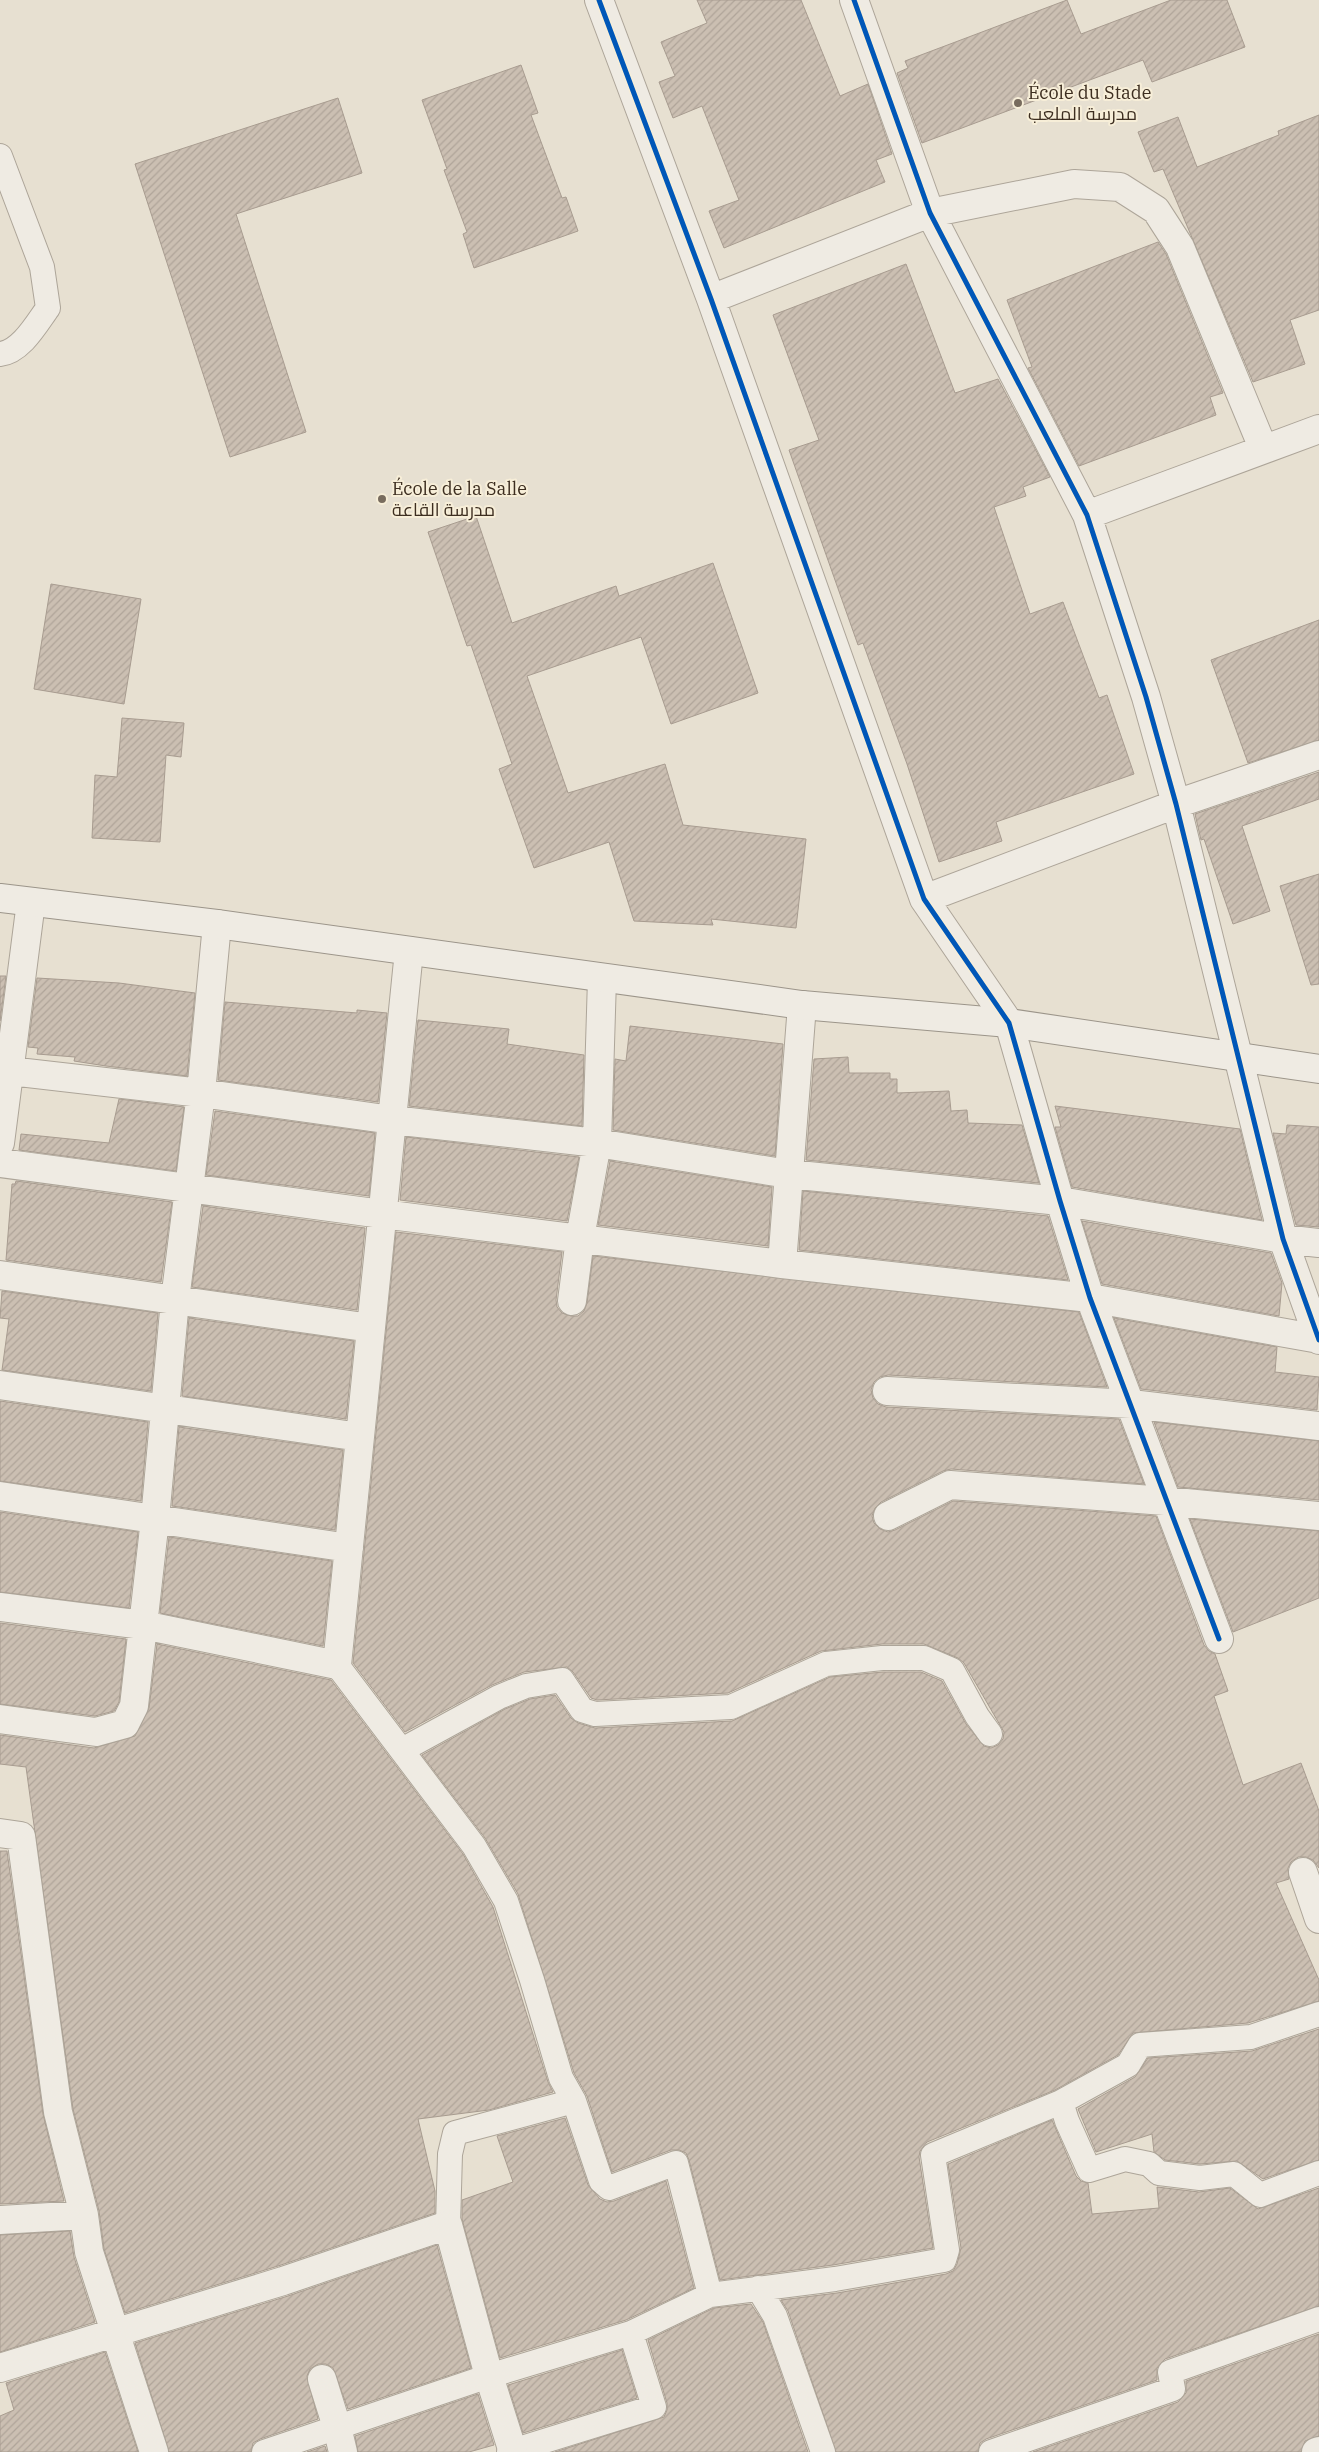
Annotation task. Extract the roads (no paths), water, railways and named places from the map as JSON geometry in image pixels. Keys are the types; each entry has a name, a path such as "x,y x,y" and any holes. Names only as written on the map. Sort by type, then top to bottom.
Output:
{"street":[{"path":"599,0 711,299 924,899 1009,1023 1090,1298 1219,1640"},
{"path":"0,1163 188,1189 782,1264 1090,1298 1319,1339 1283,1239 1176,804 1146,697 1087,515 930,213 854,0"},
{"path":"711,299 930,213 1074,184 1120,187 1156,210 1180,247 1263,448"},
{"path":"1087,515 1263,448 1319,429"},
{"path":"924,899 1176,804 1319,755"},
{"path":"0,898 216,924 602,979 802,1005 1009,1023 1319,1069"},
{"path":"0,1143 5,1071 31,902"},
{"path":"0,1719 96,1732 125,1724 134,1706 155,1519 175,1300 201,1093 216,924"},
{"path":"0,1607 143,1625 337,1665 409,951"},
{"path":"572,1301 580,1238 597,1143 602,979"},
{"path":"782,1264 802,1005"},
{"path":"5,1071 201,1093 392,1120 597,1143 788,1174 1060,1201 1283,1239 1319,1243"},
{"path":"0,1275 371,1328"},
{"path":"0,1385 360,1437"},
{"path":"887,1390 1131,1404 1319,1426"},
{"path":"888,1516 950,1485 1166,1501 1319,1516"},
{"path":"0,1496 349,1548"},
{"path":"0,1833 21,1836 58,2112 84,2215 88,2252 154,2452"},
{"path":"1303,1872 1319,1919"},
{"path":"0,2220 84,2215"},
{"path":"0,2368 283,2281 448,2225 489,2376 512,2452"},
{"path":"322,2379 340,2440"}],"lane":[{"path":"0,156 42,267 48,308 28,338 5,354 0,354"},
{"path":"402,1750 499,1697 526,1686 562,1680 582,1710 595,1714 732,1707 826,1664 882,1658 924,1658 952,1670 977,1716 990,1734"},
{"path":"337,1665 474,1846 506,1901 561,2078 574,2101 601,2181 609,2188 676,2163 710,2295"},
{"path":"264,2452 340,2440 489,2376 631,2333 710,2295 902,2269 944,2260 947,2250 933,2155 1061,2102 1128,2065 1140,2045 1252,2037 1319,2014"},
{"path":"448,2225 450,2154 456,2133 574,2101"},
{"path":"1061,2102 1067,2121 1089,2170 1125,2159 1149,2164 1159,2173 1200,2178 1234,2174 1260,2195 1319,2173"},
{"path":"758,2288 775,2316 823,2452"},
{"path":"991,2452 1173,2389 1170,2372 1319,2318"},
{"path":"512,2452 654,2407 631,2333"}],"place":[{"name":"École du Stade مدرسة الملعب","path":"1018,103"},
{"name":"École de la Salle مدرسة القاعة","path":"382,499"}]}
